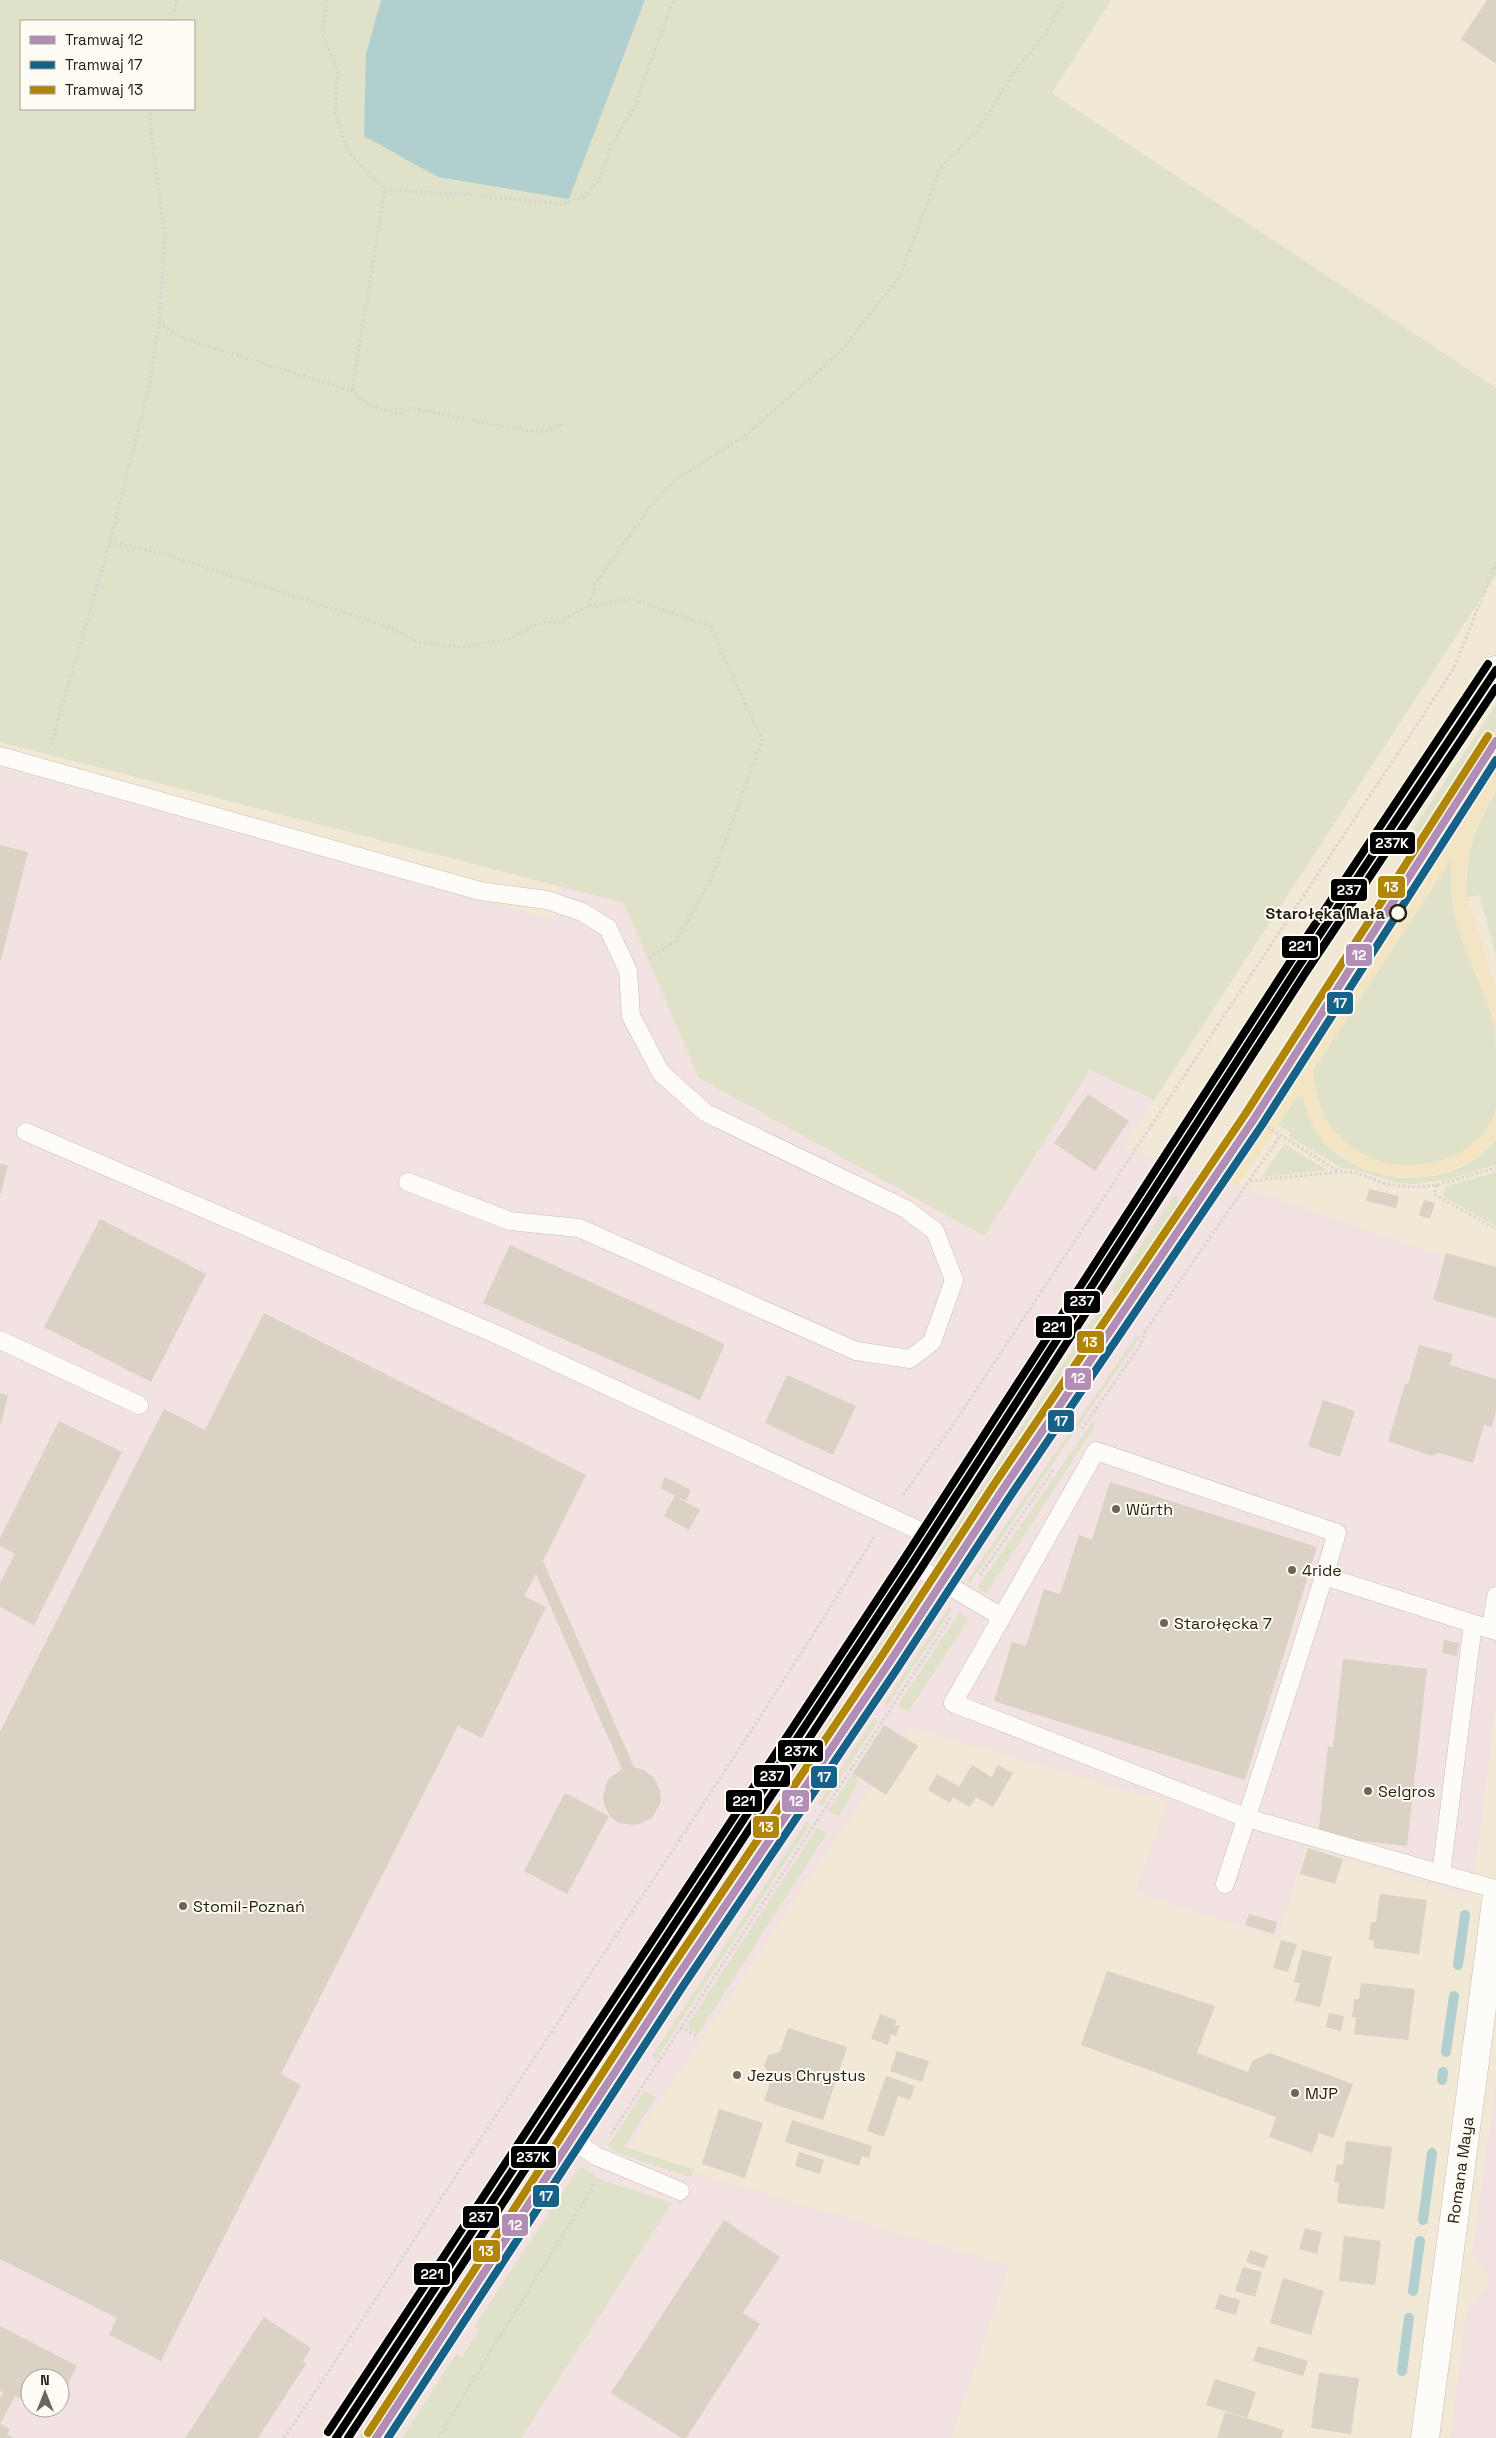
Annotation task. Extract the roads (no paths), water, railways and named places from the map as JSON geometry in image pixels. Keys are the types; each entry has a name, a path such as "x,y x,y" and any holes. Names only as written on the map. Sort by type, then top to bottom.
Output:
{"street":[{"path":"336,2438 912,1564 1298,967 1496,670"},
{"name":"Romana Maya","path":"1425,2438 1496,1902"}],"lane":[{"path":"0,756 480,891 547,900 582,912 608,928 628,971 631,1016 661,1074 706,1113 906,1209 935,1231 954,1280 932,1342 910,1359 856,1351 579,1228 510,1221 408,1182"},
{"path":"26,1132 500,1336 930,1536"},
{"path":"0,1340 139,1405"},
{"path":"1225,1884 1247,1818 1337,1532 1096,1451 953,1703 1247,1818 1496,1889"},
{"path":"912,1564 1002,1617"},
{"path":"1324,1576 1494,1630 1496,1596"},
{"path":"1441,1874 1472,1624"},
{"path":"544,2120 596,2156 680,2191"}],"water":[{"path":"381,0 645,0 569,199 438,177 364,136 366,54"}],"waterway":[{"path":"1458,1965 1465,1915"},
{"path":"1446,2052 1454,1996"},
{"path":"1442,2080 1443,2072"},
{"path":"1423,2220 1432,2153"},
{"path":"1413,2291 1420,2241"},
{"path":"1402,2371 1409,2318"}],"tram line":[{"name":"13","path":"368,2433 669,1971 881,1657 993,1486 1246,1113 1488,736"},
{"name":"12","path":"376,2438 677,1977 889,1663 1001,1492 1254,1119 1496,741"},
{"name":"17","path":"388,2438 685,1983 897,1669 1009,1498 1262,1125 1496,760"}],"place":[{"name":"Starołęka Mała","path":"1398,913"},
{"name":"Würth","path":"1116,1509"},
{"name":"4ride","path":"1292,1570"},
{"name":"Starołęcka 7","path":"1164,1623"},
{"name":"Selgros","path":"1368,1791"},
{"name":"Stomil-Poznań","path":"183,1906"},
{"name":"Jezus Chrystus","path":"737,2075"},
{"name":"MJP","path":"1295,2093"}]}
